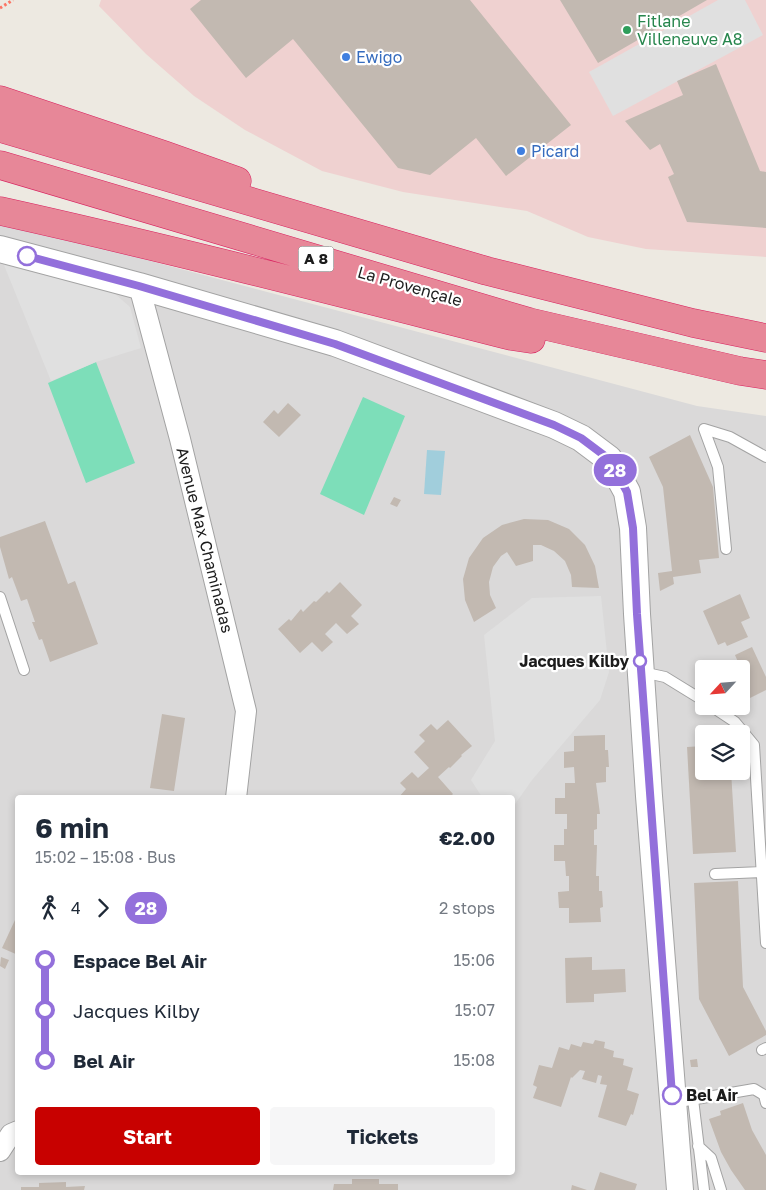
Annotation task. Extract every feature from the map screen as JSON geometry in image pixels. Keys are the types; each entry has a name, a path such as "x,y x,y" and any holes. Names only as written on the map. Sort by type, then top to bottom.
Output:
{"highway":[{"path":"0,100 174,158 487,271"},
{"name":"A 8","path":"0,128 487,271 683,320 766,338"},
{"name":"La Provençale","path":"0,165 529,322 740,371 766,375"},
{"path":"0,211 293,280 511,336 561,344 633,346"}],"street":[{"path":"0,249 139,286 335,344 554,425 581,438 609,459 627,492 633,528 641,672 683,1101 680,1190"},
{"name":"Avenue Max Chaminadas","path":"139,286 180,439 246,711 236,795"},
{"path":"0,1151 11,1134 15,1132"}],"lane":[{"path":"726,550 718,467 704,430 730,437 766,457"},
{"path":"0,597 24,670"},
{"path":"641,672 666,677 695,695"},
{"path":"724,715 735,722 754,745 766,943"},
{"path":"756,786 766,795"},
{"path":"715,874 762,872"},
{"path":"704,1190 698,1146 683,1101 754,1089 764,1095 766,1103"},
{"path":"698,1146 711,1158 721,1190"}],"path":[{"path":"0,8 13,0"}],"shaded area":[{"path":"101,0 766,0 766,257 646,249 588,237 527,211 403,192 322,171 245,130 194,96 146,54 99,6"},
{"path":"718,0 745,0 763,35 613,116 589,72"},
{"path":"0,221 697,406 766,416 766,1190 0,1190"},
{"path":"4,265 114,293 130,307 141,348 96,362 51,381"},
{"path":"601,596 609,672 600,700 532,780 515,804 515,795 481,795 471,780 495,741 484,635 532,598"}],"green space":[{"path":"96,362 135,463 86,483 48,383"},
{"path":"363,397 405,416 364,515 320,494"}],"water":[{"path":"427,450 445,451 441,495 424,494"}],"building":[{"path":"201,0 470,0 571,125 506,176 476,138 430,175 398,168 293,39 246,78 190,9"},
{"path":"560,0 707,0 598,63"},
{"path":"716,64 760,171 766,172 766,228 687,222 668,177 674,174 660,144 650,150 625,121 683,95 677,81"},
{"path":"288,403 301,415 279,437 263,422 274,410 278,414"},
{"path":"690,435 713,487 719,558 699,560 701,573 673,577 674,584 660,591 658,573 672,571 663,487 649,457"},
{"path":"394,497 401,500 397,507 390,504"},
{"path":"524,519 548,520 569,529 585,545 595,566 599,588 572,587 571,575 565,561 554,551 541,545 533,545 533,561 516,566 507,552 501,556 493,567 489,582 490,595 496,608 474,622 465,600 463,579 469,558 483,538 502,525"},
{"path":"45,521 68,584 75,581 98,644 50,662 42,639 39,640 32,622 35,622 27,599 21,601 12,577 9,579 0,547 0,537"},
{"path":"340,582 362,605 351,616 359,624 347,634 336,623 325,634 333,642 322,652 312,642 300,653 278,629 289,619 291,621 301,609 303,612 327,591 329,593"},
{"path":"740,594 750,618 741,622 748,637 727,646 725,642 718,645 703,611"},
{"path":"752,647 766,677 766,690 750,698 750,660 737,660 735,655"},
{"path":"162,714 185,718 174,791 150,788"},
{"path":"448,720 472,746 438,777 453,794 401,795 406,789 400,783 412,772 418,778 429,768 414,752 425,741 419,735 431,724 437,730"},
{"path":"605,735 605,750 608,750 609,767 606,767 606,782 596,783 600,814 597,814 597,829 594,830 594,845 597,845 596,876 599,876 599,891 602,891 603,907 600,908 601,922 569,923 569,908 559,908 558,892 569,891 569,876 566,876 565,861 554,861 554,845 564,845 564,829 567,829 567,814 555,814 555,798 565,798 565,783 575,783 574,767 564,768 564,752 574,751 574,736"},
{"path":"687,747 695,747 695,780 732,780 736,852 693,854"},
{"path":"738,881 743,987 766,1031 766,1035 729,1056 699,999 694,883"},
{"path":"15,920 15,954 2,948"},
{"path":"1,957 9,960 5,969 0,966"},
{"path":"592,957 592,970 625,969 626,992 594,994 594,1002 566,1003 565,958"},
{"path":"595,1040 605,1042 604,1048 614,1051 613,1057 624,1059 623,1065 633,1068 627,1090 639,1094 633,1115 631,1114 626,1126 598,1117 607,1085 600,1084 602,1076 598,1075 596,1083 582,1079 585,1071 580,1070 571,1077 561,1107 533,1098 537,1087 533,1085 539,1065 552,1068 559,1047 569,1050 571,1044 581,1047 583,1042 593,1044"},
{"path":"697,1059 698,1067 691,1067 690,1060"},
{"path":"743,1103 752,1130 766,1155 766,1190 745,1190 721,1152 709,1119 721,1115 720,1111"},
{"path":"600,1172 637,1184 635,1190 594,1190"},
{"path":"352,1179 379,1179 379,1184 398,1184 398,1190 333,1190 334,1184 352,1184"},
{"path":"66,1182 66,1187 85,1186 84,1190 21,1190 21,1187 39,1187 39,1183"},
{"path":"572,1185 587,1190 571,1190"}],"bus line":[{"name":"28","path":"27,256 218,308 335,344 554,425 581,438 609,459 627,492 633,528 649,796 672,1095"}],"place":[{"name":"Fitlane Villeneuve A8","path":"627,30"},
{"name":"Ewigo","path":"346,57"},
{"name":"Picard","path":"521,151"},
{"name":"Jacques Kilby","path":"640,661"},
{"name":"Bel Air","path":"672,1095"}]}
